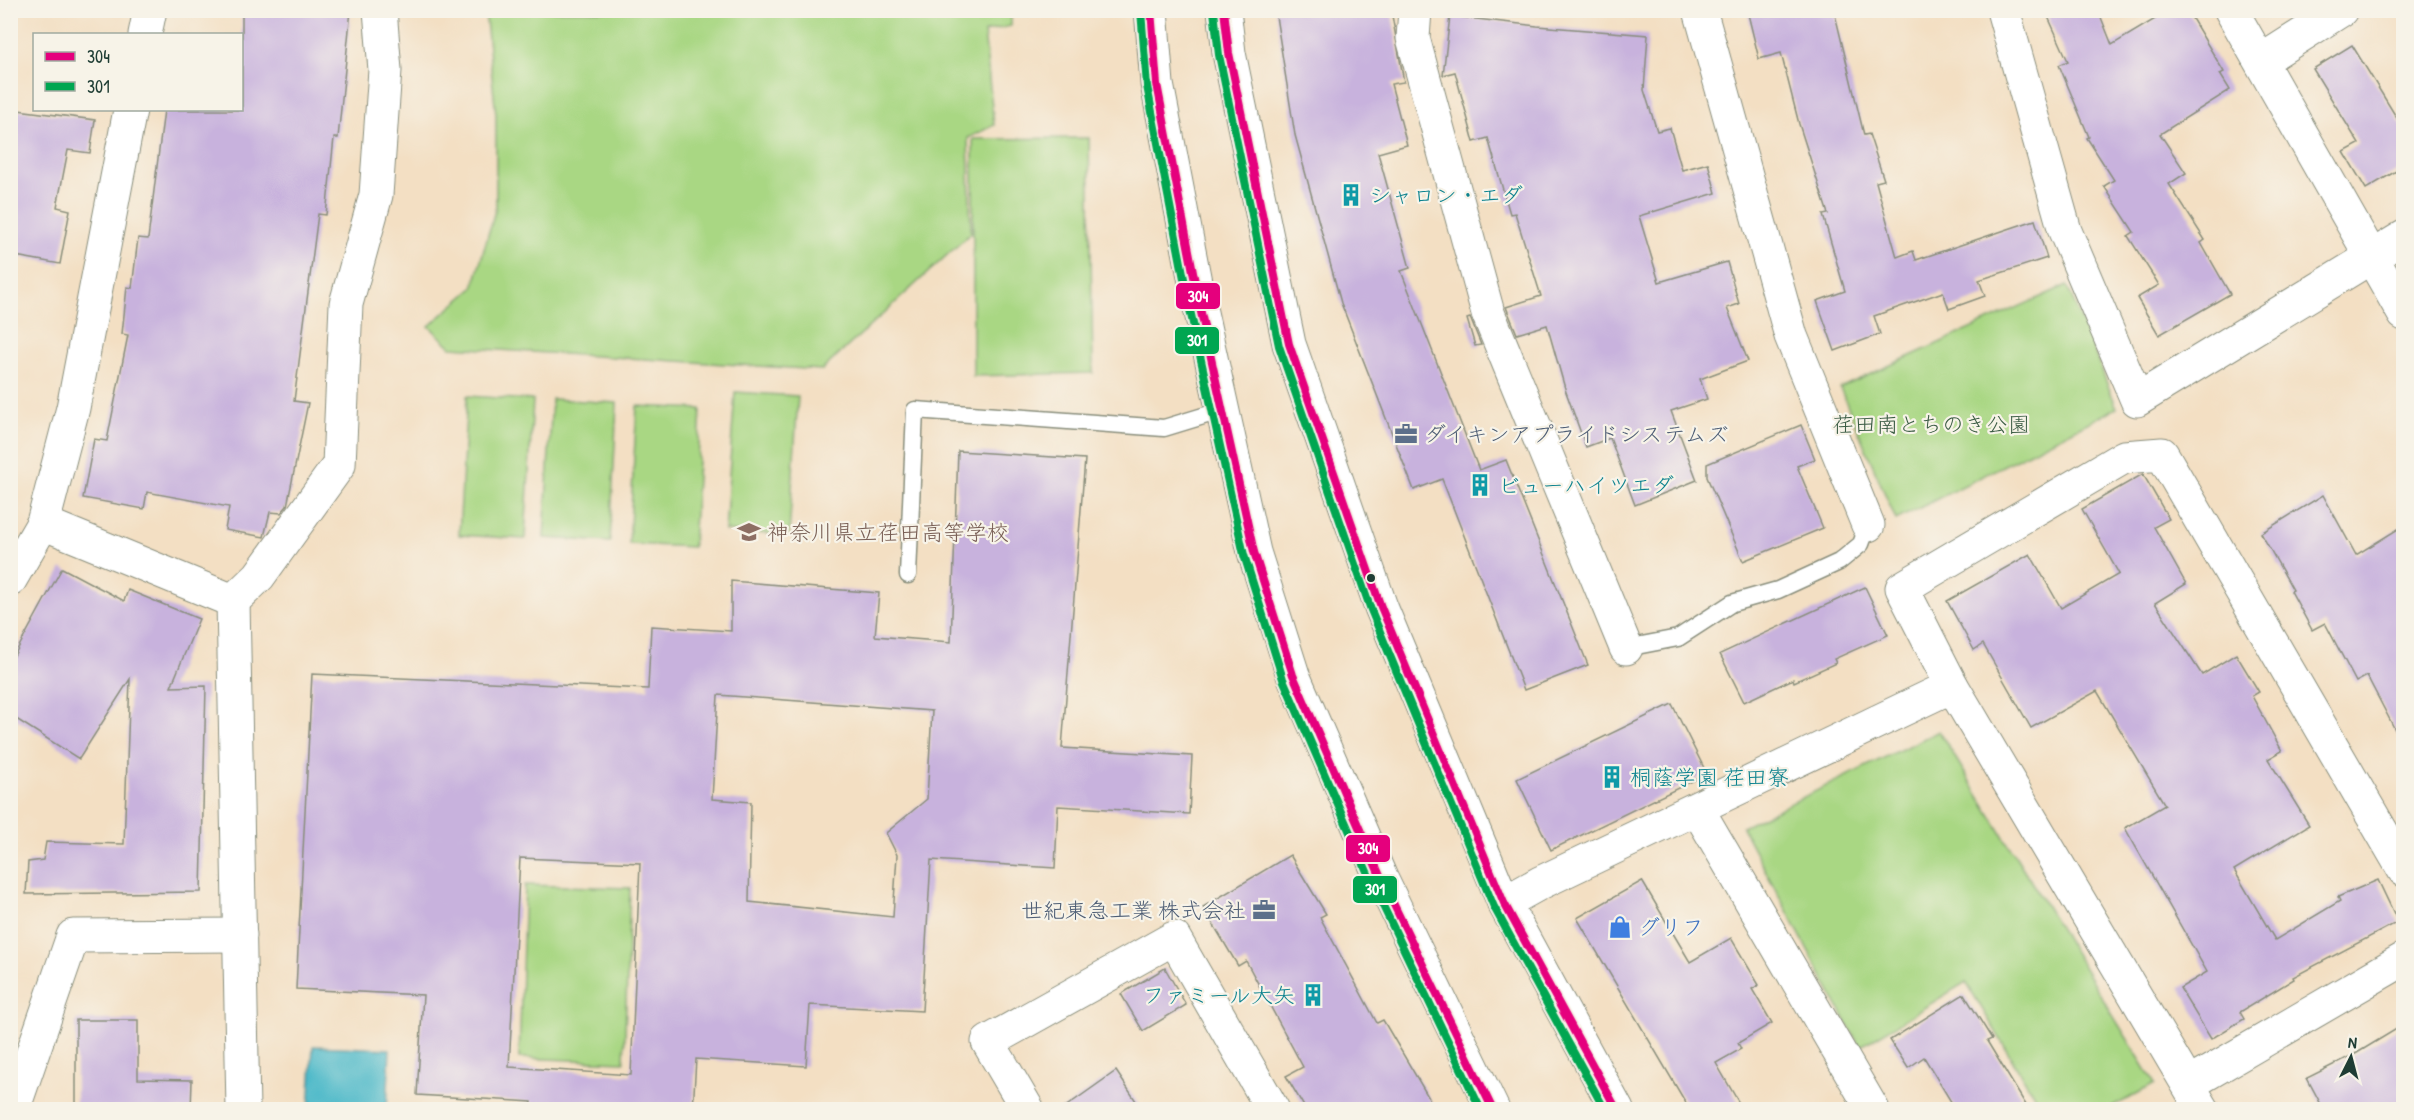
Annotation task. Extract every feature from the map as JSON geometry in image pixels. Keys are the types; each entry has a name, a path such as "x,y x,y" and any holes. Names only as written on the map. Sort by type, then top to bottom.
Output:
{"street":[{"path":"145,33 150,10"},
{"path":"243,1110 233,601 259,576 339,465 346,304 376,195 385,70 380,10"},
{"path":"1151,10 1157,84 1254,552 1293,675 1381,878 1493,1110"},
{"path":"1224,10 1229,53 1288,344 1381,607 1504,903 1617,1110"},
{"path":"1415,10 1413,38 1488,313 1626,648"},
{"path":"1700,10 1791,336 1868,525"},
{"path":"2003,10 2065,231 2137,400 2403,237"},
{"path":"2231,10 2403,314"},
{"path":"2261,61 2341,10"},
{"path":"10,580 43,523 73,408 130,111"},
{"path":"2403,870 2162,454 2124,457 1902,588 1952,686 2196,1097 2403,959"},
{"path":"43,523 233,601"},
{"path":"1504,903 1540,883 1698,810 1952,686"},
{"path":"1698,810 1873,1110"},
{"path":"13,1110 73,936 240,936"},
{"path":"1028,1110 988,1042 1174,938 1273,1110"}],"lane":[{"path":"908,575 915,410 1164,428 1223,410"},
{"path":"1626,648 1678,638 1732,603 1778,590 1839,562 1861,543 1868,525"}],"green space":[{"path":"485,11 1011,11 1011,26 984,32 994,125 968,138 971,233 822,370 451,347 429,326 473,288 496,207 496,115"},
{"path":"1089,138 1093,373 973,376 973,139"},
{"name":"荏田南とちのき公園","path":"2067,285 2117,408 1896,520 1840,388"},
{"path":"735,392 798,396 789,535 725,531"},
{"path":"467,396 533,400 525,539 459,535"},
{"path":"552,399 617,403 610,542 544,538"},
{"path":"637,406 701,409 693,547 629,544"},
{"path":"1939,731 2155,1084 2109,1109 2042,1109 1966,982 1860,1047 1742,827"},
{"path":"525,885 630,888 624,1062 519,1058"}],"water":[{"path":"313,1046 390,1049 387,1109 309,1109"}],"building":[{"path":"242,10 351,10 338,138 334,138 326,215 318,214 294,401 308,403 287,506 281,513 270,512 264,537 225,530 229,507 147,492 144,509 83,498 94,439 107,441 128,335 122,334 127,287 132,288 138,238 148,239 164,111 243,111"},
{"path":"1275,10 1391,10 1404,82 1391,84 1407,145 1378,153 1410,268 1401,271 1479,470 1506,460 1588,665 1524,690 1442,479 1414,490 1341,303 1295,135"},
{"path":"1747,10 1834,10 1864,135 1869,134 1884,180 1876,182 1897,257 1913,251 1916,260 2035,220 2047,258 1979,280 1985,296 1949,309 1943,292 1874,316 1880,334 1835,351 1817,301 1845,291 1823,215 1828,214 1799,124 1781,53 1759,59"},
{"path":"2045,10 2098,10 2112,45 2170,10 2187,10 2224,72 2220,74 2230,90 2160,134 2186,173 2169,184 2205,240 2201,243 2230,294 2159,335 2137,298 2159,285 2128,236 2134,232 2104,186 2114,180 2087,138 2089,137 2059,65 2068,61"},
{"path":"1450,16 1648,35 1644,90 1657,131 1670,128 1682,170 1708,163 1716,193 1639,216 1659,282 1727,262 1739,304 1727,308 1748,361 1700,379 1707,399 1671,411 1697,480 1635,505 1610,438 1586,447 1566,392 1547,325 1517,334 1506,307 1541,296 1515,213 1510,214 1488,138 1474,142 1455,72 1443,75"},
{"path":"2352,45 2403,128 2403,167 2366,189 2344,152 2359,144 2313,69"},
{"path":"10,109 95,120 90,153 68,150 57,207 70,210 60,264 10,255"},
{"path":"1470,318 1481,345 1475,346 1467,319"},
{"path":"1801,425 1815,459 1797,466 1823,528 1743,561 1707,477 1707,464"},
{"path":"958,451 1085,459 1062,748 1192,756 1189,814 1058,806 1055,868 931,860 922,1011 810,1005 806,1066 696,1059 693,1110 531,1110 532,1102 417,1095 423,995 296,989 312,674 648,689 651,626 731,631 731,581 879,593 875,636 951,642","holes":["718,695 932,711 927,799 886,833 897,855 893,917 749,902 751,802 712,799","520,858 640,863 631,1075 509,1067"]},
{"path":"2143,474 2169,519 2154,527 2186,584 2155,603 2202,675 2236,654 2259,692 2252,696 2282,751 2268,759 2309,825 2234,870 2275,940 2340,901 2338,897 2378,880 2398,922 2293,977 2294,979 2240,1012 2244,1019 2211,1039 2180,988 2207,972 2125,828 2165,805 2097,691 2031,728 1983,644 1974,650 1947,601 2030,554 2061,608 2119,574 2082,509"},
{"path":"2323,495 2356,555 2403,526 2403,745 2367,676 2356,682 2325,623 2312,630 2261,533"},
{"path":"62,568 124,601 128,590 199,619 171,687 206,686 201,892 26,894 28,862 43,860 46,842 124,844 130,679 79,759 10,715 10,663"},
{"path":"1865,587 1888,635 1834,659 1836,663 1794,682 1793,679 1744,702 1720,654"},
{"name":"桐蔭学園 荏田寮","path":"1672,704 1707,774 1551,850 1517,779"},
{"path":"1290,855 1326,914 1320,917 1377,1023 1383,1020 1436,1110 1306,1110 1286,1076 1303,1067 1246,961 1238,966 1203,907"},
{"path":"1642,881 1690,962 1731,938 1759,985 1752,989 1772,1023 1738,1043 1741,1049 1716,1063 1743,1110 1690,1110 1577,918"},
{"path":"1165,968 1186,1005 1143,1031 1121,994"},
{"path":"1964,994 1992,1039 1987,1041 2029,1110 1956,1110 1924,1057 1908,1068 1890,1040"},
{"path":"76,1020 138,1020 138,1079 192,1080 191,1110 76,1110"},
{"path":"2403,1025 2403,1101 2388,1110 2324,1110 2307,1078 2357,1053"},
{"path":"1116,1071 1142,1110 1061,1110"}],"transit line":[{"name":"304","path":"1151,10 1157,84 1200,308 1254,552 1293,675 1381,878 1493,1110"},
{"name":"304","path":"1224,10 1229,53 1289,344 1381,607 1504,903 1617,1110"},
{"name":"301","path":"1141,11 1147,86 1190,310 1244,555 1283,679 1372,883 1481,1110"},
{"name":"301","path":"1214,11 1219,55 1279,346 1371,610 1494,907 1605,1110"}],"place":[{"name":"シャロン・エダ","path":"1351,195"},
{"name":"ダイキンアプライドシステムズ","path":"1406,434"},
{"name":"ビューハイツエダ","path":"1480,485"},
{"name":"神奈川県立荏田高等学校","path":"749,532"},
{"name":"桐蔭学園 荏田寮","path":"1612,777"},
{"name":"世紀東急工業 株式会社","path":"1264,910"},
{"name":"グリフ","path":"1620,927"},
{"name":"ファミール大矢","path":"1313,995"}]}
